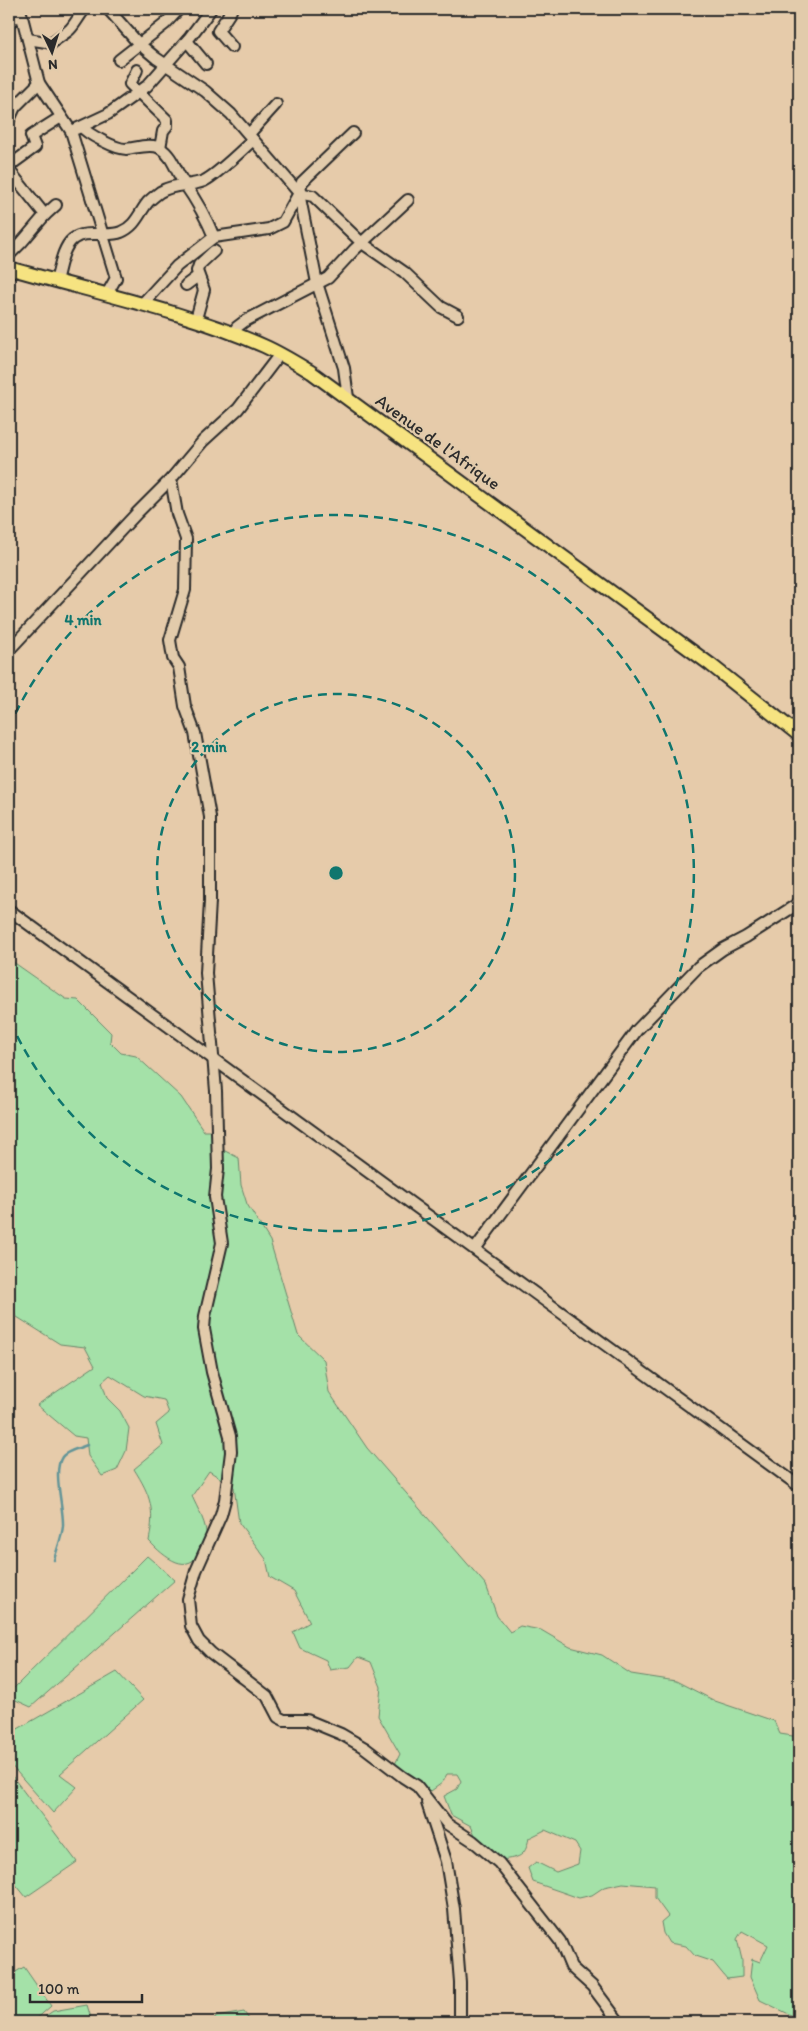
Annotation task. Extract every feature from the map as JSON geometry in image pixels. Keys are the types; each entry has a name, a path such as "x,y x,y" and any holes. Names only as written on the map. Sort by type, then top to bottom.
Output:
{"main road":[{"name":"Avenue de l'Afrique","path":"9,268 196,319 267,347 311,372 711,665 799,735"}],"street":[{"path":"28,39 48,44 52,43 59,35 68,32 85,9"},
{"path":"108,9 138,44 205,91 231,114 299,193 317,283 344,368 348,398"},
{"path":"118,60 165,24 179,9"},
{"path":"70,131 108,114 139,93 188,41 211,9"},
{"path":"218,31 231,9"},
{"path":"20,11 39,83 70,131 116,278 107,294"},
{"path":"9,23 20,11"},
{"path":"202,23 218,31 232,47"},
{"path":"188,41 206,64"},
{"path":"138,70 130,84 166,120 167,126 163,131 160,148"},
{"path":"9,120 12,106 39,83"},
{"path":"56,281 68,243 78,236 102,233 114,234 127,229 135,222 148,202 169,187 193,185 207,179 251,137 276,104"},
{"path":"45,215 10,164 35,147 31,136 61,117"},
{"path":"82,127 90,135 123,149 160,148 170,158 201,209 214,237"},
{"path":"143,303 177,266 214,237 276,227 288,216 302,182 352,133"},
{"path":"299,193 313,196 362,243 404,272 440,307 458,316"},
{"path":"234,333 237,326 245,321 335,272 362,243 408,200"},
{"path":"9,254 56,205"},
{"path":"196,319 204,290 198,276 199,265 214,251"},
{"path":"186,285 198,276"},
{"path":"9,650 137,513 172,479 203,441 238,409 280,354"},
{"path":"172,479 178,514 186,539 185,590 170,640 172,658 179,667 185,706 195,733 210,817 210,901 206,973 216,1090 218,1169 215,1197 222,1243 205,1316 204,1329 212,1372 230,1436 232,1452 221,1515 196,1571 188,1599 191,1626 199,1641 211,1653 267,1696 278,1716 284,1720 307,1720 341,1734 365,1748 417,1786 447,1824 473,1841 499,1864 560,1941 571,1967 592,1986 620,2022"},
{"path":"475,1249 637,1030 660,1005 698,966 799,903"},
{"path":"9,910 799,1486"},
{"path":"424,1795 446,1861 454,1909 460,1982 460,2022"}],"green space":[{"path":"9,959 66,999 78,1000 111,1033 110,1042 121,1053 136,1056 181,1097 204,1131 218,1131 221,1149 239,1158 241,1185 247,1204 270,1241 298,1335 324,1360 329,1392 367,1448 486,1585 497,1616 510,1632 520,1626 541,1630 570,1647 602,1655 631,1674 676,1681 715,1701 774,1721 780,1734 799,1737 799,2019 760,2000 750,1977 752,1959 760,1962 768,1945 742,1931 737,1939 742,1960 742,1977 727,1979 713,1962 695,1956 686,1946 669,1943 663,1933 661,1922 668,1916 655,1898 655,1886 623,1883 604,1887 592,1895 579,1898 533,1882 528,1868 536,1862 556,1872 578,1864 580,1851 575,1843 545,1830 529,1838 523,1853 513,1858 502,1860 479,1844 471,1826 451,1815 444,1796 457,1789 461,1781 457,1774 447,1774 442,1783 431,1791 407,1787 390,1774 400,1754 378,1716 381,1687 371,1662 358,1657 350,1667 330,1670 326,1660 300,1648 293,1632 310,1622 294,1591 270,1577 266,1559 239,1523 234,1487 209,1471 192,1496 204,1522 206,1533 206,1540 196,1558 190,1562 176,1562 155,1547 149,1541 152,1520 148,1495 134,1469 163,1445 156,1424 169,1413 164,1400 144,1396 110,1375 102,1382 107,1398 120,1411 129,1428 126,1451 117,1470 102,1476 88,1456 86,1438 74,1436 37,1405 95,1366 85,1347 60,1344 9,1312"},
{"path":"147,1556 175,1580 31,1707 9,1697 9,1693"},
{"path":"117,1672 143,1700 60,1774 77,1787 53,1813 9,1763 9,1734"},
{"path":"9,1772 77,1862 26,1897 9,1876"},
{"path":"24,1967 51,2006 33,2022 16,2022 9,2014 9,1976"},
{"path":"87,2005 92,2021 90,2022 37,2022 53,2011"},
{"path":"244,2012 251,2022 213,2022 216,2017"}],"waterway":[{"path":"54,1560 63,1526 58,1480 59,1463 67,1453 87,1445"}]}
